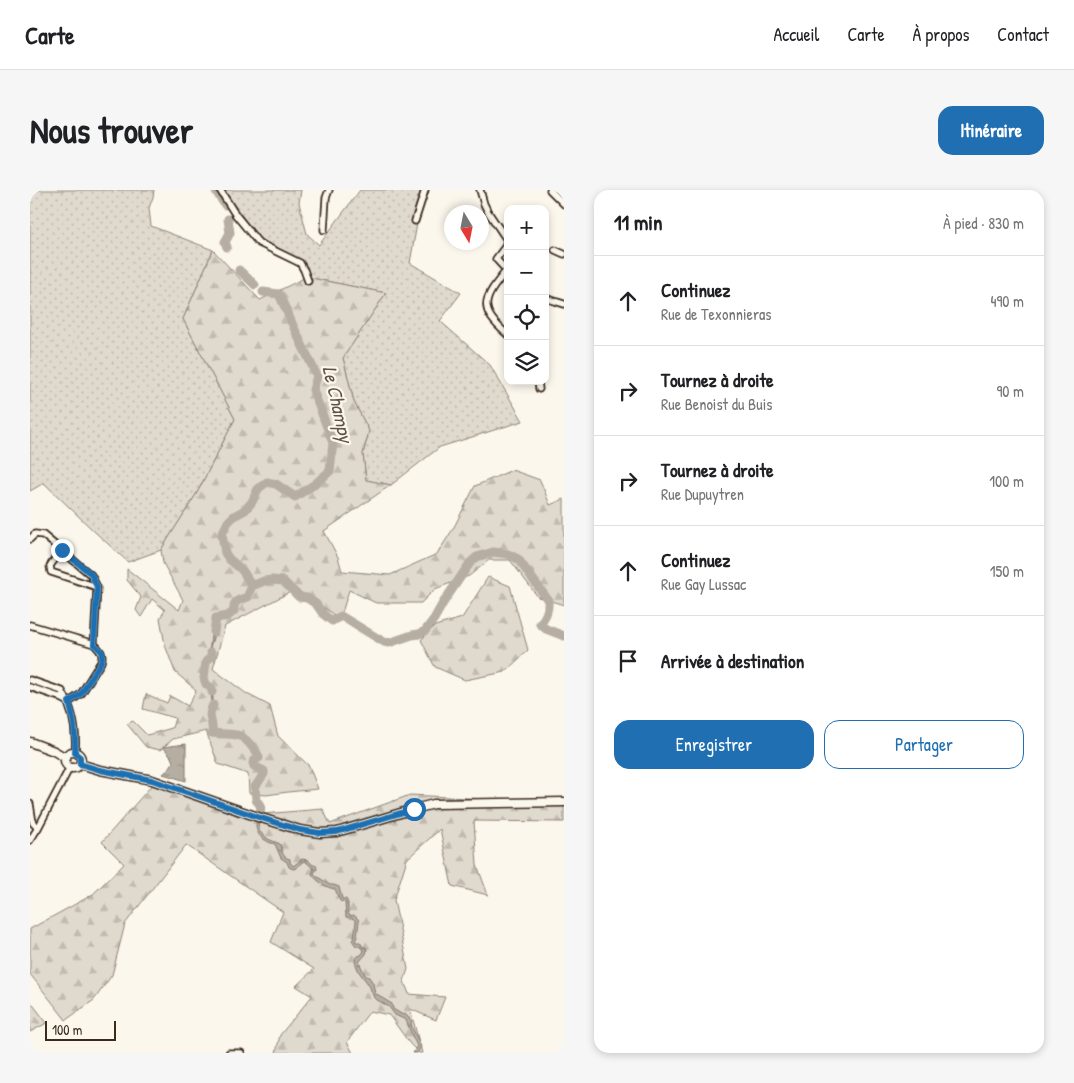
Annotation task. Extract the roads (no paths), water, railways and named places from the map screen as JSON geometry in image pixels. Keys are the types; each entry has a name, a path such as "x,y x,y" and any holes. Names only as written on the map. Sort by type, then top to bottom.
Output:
{"main road":[{"path":"30,742 54,751 66,758"},
{"path":"66,758 69,754 75,753 80,757 80,764"},
{"path":"66,758 66,763 70,767 76,767 80,764 100,770 152,780 258,817 300,830 320,833 337,832 434,804 564,802"}],"street":[{"path":"220,190 235,214 257,241 300,263 308,281"},
{"path":"324,230 326,198 329,190"},
{"path":"415,222 425,190"},
{"path":"480,190 488,212 507,240 505,247 496,259 504,268"},
{"path":"550,190 564,204"},
{"path":"555,250 564,254"},
{"path":"504,275 491,291 487,301 490,317 504,332"},
{"path":"549,299 564,304"},
{"path":"539,385 540,390"},
{"path":"30,539 35,534 43,534 91,574 97,587 94,644"},
{"path":"62,550 50,566 51,572 97,587"},
{"path":"30,625 94,644 102,652 101,662 81,694 69,702"},
{"path":"30,680 62,691 69,702 74,724 75,753"},
{"path":"30,687 69,702"},
{"path":"30,840 70,767"},
{"path":"30,804 33,823 38,828"},
{"path":"229,1053 241,1053"}],"water":[{"path":"265,480 271,480 276,485 267,482 263,484 248,507 228,522 222,534 225,524 231,517 248,505 259,486"},
{"path":"222,535 225,553 242,570 252,586 248,597 236,602 234,611 226,616 216,618 210,647 216,617 227,615 233,609 231,606 238,598 247,597 250,586 223,552"},
{"path":"210,647 212,655 206,662 204,675 205,662 210,654"},
{"path":"204,678 206,684 210,686 212,689 213,705 209,711 213,725 212,733 235,735 240,736 245,739 238,736 213,736 209,733 212,729 208,712 212,702 210,687 205,685"},
{"path":"248,742 259,758 254,761 254,766 264,771 255,787 256,800 262,810 261,813 255,802 253,786 263,772 254,769 251,764 252,760 257,756"},
{"path":"186,744 186,781 163,774 173,762 163,747"},
{"path":"257,819 259,831 268,839 280,844 284,855 290,859 293,866 302,859 308,860 313,865 316,865 315,875 330,885 339,887 342,899 346,899 348,903 348,914 354,915 359,921 355,941 360,942 367,949 366,954 359,962 365,975 373,983 375,994 392,1004 393,1009 403,1015 405,1014 412,1021 412,1027 421,1047 417,1053 413,1053 417,1046 406,1020 395,1015 389,1007 374,998 369,985 359,972 355,962 356,957 364,951 359,946 356,946 352,940 354,938 356,921 346,917 345,902 340,901 335,889 325,886 316,879 312,874 314,869 305,861 297,868 289,867 287,862 281,858 275,844 268,842 259,835 256,829"}],"waterway":[{"name":"Le Champy","path":"215,190 225,205"},
{"name":"Le Champy","path":"227,247 225,242 230,233 228,219"},
{"name":"Le Champy","path":"239,270 255,285"},
{"name":"Le Champy","path":"263,292 279,294 317,376 313,390 333,443 330,471 315,484 295,497 276,484 267,482 258,489 252,502 245,510 228,522 222,534 225,553 242,570 252,586 264,581 283,581 299,597 307,598 316,604 323,614 332,621 341,616 384,642 389,643 425,631 470,563 477,557 493,552 508,554 518,559 548,600 547,613 540,624 546,629 564,636"},
{"path":"214,632 216,618 228,616 234,611 234,605 239,600 248,597 252,586"},
{"path":"211,652 212,655 206,662 204,678 212,692"},
{"path":"213,705 210,713 212,733 235,734 244,738 258,755 259,758 254,761 254,766 264,771 255,787 256,800 260,807 259,816"}]}
